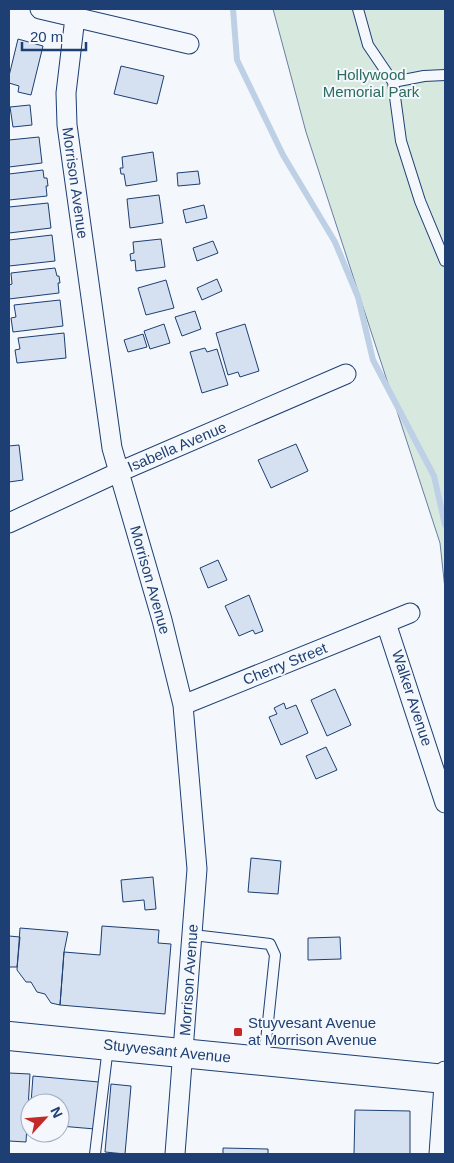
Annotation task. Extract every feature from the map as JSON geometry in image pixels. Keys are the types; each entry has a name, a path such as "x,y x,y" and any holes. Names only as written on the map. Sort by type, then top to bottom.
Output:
{"main road":[{"name":"Stuyvesant Avenue","path":"9,1036 264,1061 445,1076"}],"street":[{"path":"40,9 76,13 189,44"},
{"name":"Morrison Avenue","path":"76,13 66,93 67,125 112,448 162,620 183,704 197,870 175,1154"},
{"name":"Isabella Avenue","path":"9,522 119,472 346,374"},
{"name":"Cherry Street","path":"183,704 410,613"},
{"name":"Walker Avenue","path":"386,623 445,803"},
{"path":"439,1154 445,1076"}],"lane":[{"path":"358,9 368,44 394,82 401,141 420,201 445,261"},
{"path":"394,82 424,76 445,75"},
{"path":"192,936 270,944 274,949 275,955 264,1061"},
{"path":"95,1154 108,1046"}],"green space":[{"name":"Hollywood Memorial Park","path":"273,9 445,9 445,589 440,543 306,132"}],"building":[{"path":"18,39 43,46 31,95 18,92 19,86 9,83"},
{"path":"121,66 164,76 157,104 114,94"},
{"path":"30,105 32,125 13,127 10,107"},
{"path":"39,137 42,163 9,167 9,140"},
{"path":"153,152 157,181 126,186 124,174 121,174 120,168 123,168 122,157"},
{"path":"43,170 44,178 47,178 47,196 9,200 9,174"},
{"path":"198,171 200,184 178,186 177,173"},
{"path":"159,195 163,223 130,228 127,199"},
{"path":"48,203 51,228 9,233 9,207"},
{"path":"204,205 207,218 186,223 183,210"},
{"path":"52,235 55,261 9,266 9,240"},
{"path":"161,239 165,267 136,271 135,260 131,261 130,254 134,253 133,242"},
{"path":"213,241 218,253 197,261 193,248"},
{"path":"55,268 57,276 59,276 59,293 9,299 9,285 12,284 11,273"},
{"path":"217,279 222,291 202,300 197,288"},
{"path":"166,280 174,308 146,315 138,288"},
{"path":"60,300 63,326 13,332 11,318 16,317 14,305"},
{"path":"195,311 201,329 182,336 175,317"},
{"path":"164,324 170,343 150,349 144,331"},
{"path":"245,324 259,371 240,377 238,372 228,375 216,333"},
{"path":"64,333 66,358 17,363 15,350 20,349 18,338"},
{"path":"143,334 147,347 128,352 124,340"},
{"path":"205,348 207,352 217,349 228,385 202,393 190,352"},
{"path":"296,444 308,471 271,488 258,460"},
{"path":"19,445 23,480 9,482 9,446"},
{"path":"218,560 227,580 208,588 200,568"},
{"path":"249,595 263,631 255,634 253,630 239,636 225,606"},
{"path":"335,689 351,725 327,736 311,700"},
{"path":"284,703 286,709 296,705 308,733 281,745 269,717 277,714 274,708"},
{"path":"326,747 337,770 316,779 306,756"},
{"path":"251,858 281,861 278,894 248,892"},
{"path":"153,877 156,909 145,910 144,900 123,902 121,880"},
{"path":"102,926 159,930 158,943 171,944 165,1014 60,1005 64,952 100,955"},
{"path":"20,928 68,932 64,952 60,1005 51,1003 45,994 37,992 31,982 26,982 17,970"},
{"path":"9,936 20,937 17,967 9,967"},
{"path":"340,937 341,959 308,960 308,938"},
{"path":"9,1073 30,1074 29,1093 20,1093 20,1142 9,1141"},
{"path":"33,1076 99,1082 95,1129 70,1127 70,1093 32,1093"},
{"path":"111,1084 131,1086 125,1154 105,1152"},
{"path":"355,1110 410,1111 410,1154 354,1154"},
{"path":"223,1148 268,1149 268,1154 223,1154"}],"waterway":[{"path":"233,9 237,60 283,155 335,242 358,297 373,360 434,476 445,525"}],"place":[{"name":"Stuyvesant Avenue at Morrison Avenue","path":"238,1032"}]}
